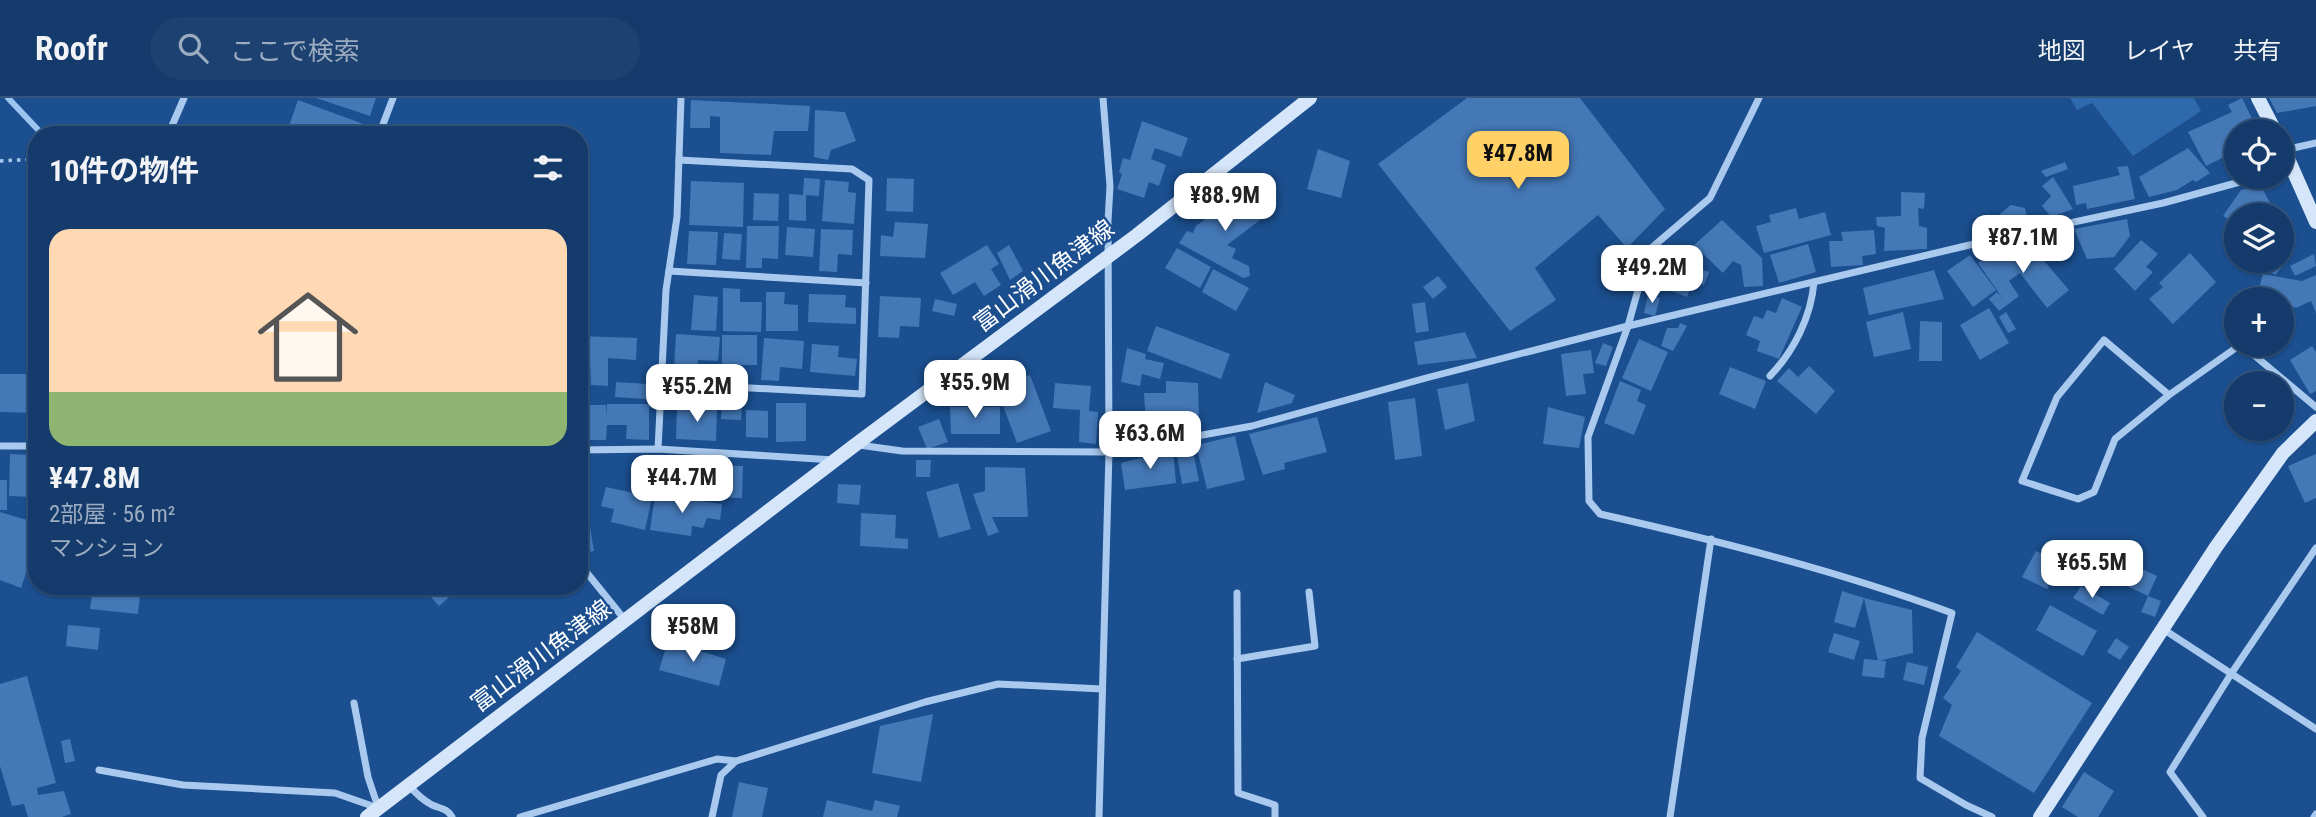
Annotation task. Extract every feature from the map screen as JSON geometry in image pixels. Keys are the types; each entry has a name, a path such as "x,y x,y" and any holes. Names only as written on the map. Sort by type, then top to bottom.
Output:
{"main road":[{"name":"富山滑川魚津線","path":"373,813 835,460 1108,257 1310,98"},
{"path":"2258,98 2269,119"},
{"path":"2294,183 2316,222"},
{"path":"2040,817 2162,628 2283,453 2316,421"}],"street":[{"path":"172,126 184,98"},
{"path":"382,126 393,98"},
{"path":"658,449 669,271 677,217 681,98"},
{"path":"1099,817 1109,452 1110,186 1103,98"},
{"path":"1759,98 1710,198 1649,250 1628,326 1588,437 1589,501 1600,514 1711,539 1905,596 1952,613 1922,738 1920,778 1992,817"},
{"path":"2294,146 2316,143"},
{"path":"661,383 862,394 869,180 852,169 679,160"},
{"path":"855,445 902,451 1109,452 1252,426 1628,326 1998,238 2163,203 2224,186"},
{"path":"669,271 866,283"},
{"path":"1770,376 1788,358 1812,301 1814,282"},
{"path":"2169,395 2104,340 2057,397 2022,481 2078,499 2094,492 2115,439 2169,395 2224,357"},
{"path":"2256,357 2316,407"},
{"path":"0,446 28,446"},
{"path":"588,450 658,449 835,460"},
{"path":"1670,817 1711,539"},
{"path":"2203,817 2170,772 2231,674 2316,548"},
{"path":"588,574 625,620"},
{"path":"1237,659 1315,646 1309,592"},
{"path":"1237,593 1238,793 1275,806 1275,817"},
{"path":"2162,628 2316,729"},
{"path":"520,817 717,759 736,761 925,702 998,684 1102,690"},
{"path":"354,703 373,813"},
{"path":"712,817 721,775 736,761"},
{"path":"99,770 183,785 335,793 373,813"},
{"path":"409,785 418,796 449,811 452,817"}],"path":[{"path":"0,161 28,159"}],"shaded area":[{"path":"2070,98 2194,98 2201,111 2133,156 2092,103 2077,110"}],"building":[{"path":"316,98 376,98 370,116"},
{"path":"1467,98 1580,98 1665,209 1627,248 1598,215 1535,268 1556,300 1510,331 1378,164"},
{"path":"2242,98 2252,119 2224,119 2224,157 2206,166 2188,132 2232,112 2228,105"},
{"path":"2269,98 2316,98 2316,106 2277,113"},
{"path":"298,100 369,126 289,126"},
{"path":"691,100 810,106 808,131 774,131 771,155 720,153 720,117 710,116 710,128 690,128"},
{"path":"815,110 845,112 856,141 831,150 828,160 814,157"},
{"path":"1142,121 1188,138 1181,157 1155,148 1151,159 1166,165 1159,186 1149,182 1144,198 1117,189 1123,158 1130,160"},
{"path":"2188,148 2210,173 2177,190 2149,197 2139,177"},
{"path":"1318,149 1350,161 1341,198 1307,189"},
{"path":"2065,162 2068,169 2046,177 2041,171"},
{"path":"2128,166 2135,199 2087,209 2086,203 2076,205 2073,186 2120,175 2117,167"},
{"path":"2053,177 2073,209 2051,217 2042,206 2051,196 2042,186"},
{"path":"804,178 820,179 819,196 806,195 806,221 789,220 789,194 803,195"},
{"path":"887,178 914,179 913,212 886,211"},
{"path":"825,180 849,182 848,192 856,193 854,224 822,221"},
{"path":"691,181 744,183 743,227 689,225"},
{"path":"1244,189 1264,217 1227,245 1236,249 1232,258 1249,266 1250,276 1243,278 1179,243 1187,231 1193,233 1196,226"},
{"path":"2263,189 2270,203 2232,203 2241,190"},
{"path":"1901,192 1925,193 1924,209 1918,208 1919,226 1927,228 1927,249 1884,251 1885,228 1877,226 1876,217 1901,216"},
{"path":"754,193 779,194 778,221 753,220"},
{"path":"2011,205 2025,208 2028,224 1993,230 1990,222"},
{"path":"1796,208 1799,219 1825,212 1831,235 1764,253 1756,226 1771,222 1769,215"},
{"path":"2127,219 2130,236 2114,257 2087,259 2074,229"},
{"path":"1722,220 1762,258 1763,286 1744,287 1741,265 1733,261 1723,273 1694,245"},
{"path":"895,222 928,224 925,258 880,256 881,235 893,237"},
{"path":"747,226 779,226 778,259 762,258 762,268 746,268"},
{"path":"787,227 815,229 813,257 785,255"},
{"path":"821,229 853,230 852,255 838,254 837,272 819,271"},
{"path":"1874,230 1876,254 1862,256 1863,265 1831,267 1829,241 1843,241 1841,232"},
{"path":"689,231 718,232 716,265 687,264"},
{"path":"724,233 742,234 740,260 722,259"},
{"path":"2037,237 2049,249 2040,256 2069,290 2047,308 2020,273 2009,281 2019,296 1999,311 1989,299 1997,292 2003,299 1978,263 1999,247 2010,260"},
{"path":"2141,240 2158,254 2146,267 2153,272 2135,291 2114,269"},
{"path":"1808,244 1816,272 1779,283 1770,255"},
{"path":"987,245 999,264 991,269 1001,285 984,296 975,282 953,295 940,273"},
{"path":"1009,245 1023,271 1010,280 997,253"},
{"path":"1177,248 1211,267 1200,288 1165,268"},
{"path":"2190,253 2216,282 2173,324 2149,299 2163,287 2159,283"},
{"path":"2314,254 2316,266 2295,276 2294,264"},
{"path":"1970,255 1996,290 1973,307 1947,271"},
{"path":"1663,258 1709,272 1704,285 1693,281 1687,297 1653,284"},
{"path":"1213,269 1249,288 1236,311 1202,292"},
{"path":"1934,270 1944,299 1869,315 1863,288"},
{"path":"2263,274 2302,281 2316,275 2316,313 2311,301 2294,307 2294,287 2259,287"},
{"path":"1438,276 1447,287 1433,299 1423,287"},
{"path":"723,288 740,289 740,302 762,302 761,332 723,331"},
{"path":"766,292 785,292 784,304 798,305 798,331 766,331"},
{"path":"809,294 846,295 845,307 856,308 856,324 808,322"},
{"path":"694,295 718,297 716,331 691,330"},
{"path":"1648,295 1660,298 1655,316 1644,313"},
{"path":"880,296 921,298 919,327 900,326 899,338 878,337"},
{"path":"1782,298 1802,307 1779,359 1757,351 1760,341 1746,335 1754,316 1763,319 1767,310 1776,313"},
{"path":"935,299 957,304 954,316 932,311"},
{"path":"1425,302 1429,331 1416,333 1412,304"},
{"path":"1989,308 2009,343 1980,360 1960,325"},
{"path":"1903,312 1911,349 1874,357 1866,322"},
{"path":"2006,312 2016,329 2008,333 1999,317"},
{"path":"1920,321 1942,322 1942,361 1919,361"},
{"path":"1680,323 1687,326 1673,351 1661,346 1667,328 1678,328"},
{"path":"1156,326 1230,354 1221,379 1147,351"},
{"path":"1465,332 1477,358 1418,365 1414,342"},
{"path":"676,334 720,337 718,361 698,360 697,370 674,369"},
{"path":"722,335 757,335 757,365 740,365 739,380 722,379"},
{"path":"588,336 637,338 636,360 608,358 608,386 591,385"},
{"path":"764,338 804,341 802,369 780,367 779,381 761,380"},
{"path":"1639,339 1668,352 1651,391 1622,378"},
{"path":"1603,343 1613,347 1606,366 1595,363"},
{"path":"812,344 839,346 838,357 857,359 855,376 810,372"},
{"path":"2312,346 2316,352 2316,391 2310,394 2290,360"},
{"path":"1127,348 1146,354 1145,359 1164,363 1160,379 1142,374 1140,386 1121,382"},
{"path":"1591,350 1594,373 1583,374 1586,394 1566,396 1561,354"},
{"path":"1809,366 1835,391 1816,414 1777,381 1789,368 1798,377"},
{"path":"1730,367 1766,381 1755,409 1719,394"},
{"path":"0,374 28,374 28,413 0,412"},
{"path":"1030,375 1051,431 1017,443 996,387"},
{"path":"1166,381 1198,383 1199,422 1146,424 1144,393 1166,393"},
{"path":"1620,381 1641,390 1637,401 1646,405 1634,435 1604,423"},
{"path":"616,382 647,384 646,399 615,397"},
{"path":"1265,382 1295,395 1292,403 1257,413"},
{"path":"1055,383 1091,386 1089,411 1098,412 1096,444 1079,442 1080,410 1053,408"},
{"path":"1468,383 1475,421 1445,430 1437,389"},
{"path":"1415,398 1422,456 1395,460 1388,402"},
{"path":"722,403 742,404 741,420 721,419"},
{"path":"776,403 806,403 806,441 776,442"},
{"path":"607,404 649,404 649,440 626,439 627,425 607,425 606,440 588,440 588,405 606,405 607,415"},
{"path":"677,406 717,408 716,441 676,439"},
{"path":"950,407 1000,407 1000,434 951,434"},
{"path":"1548,407 1585,417 1579,448 1543,444"},
{"path":"746,410 768,411 768,438 746,437"},
{"path":"1317,417 1327,452 1284,463 1285,469 1263,475 1249,434"},
{"path":"939,419 948,442 927,449 918,427"},
{"path":"1235,436 1245,480 1207,489 1196,445"},
{"path":"1192,446 1199,481 1182,484 1176,450"},
{"path":"1173,450 1176,483 1125,490 1121,463"},
{"path":"10,454 28,455 28,497 9,496"},
{"path":"2316,454 2316,498 2305,503 2288,466"},
{"path":"916,460 931,460 930,477 916,477"},
{"path":"681,464 743,466 742,498 680,496"},
{"path":"985,467 1025,468 1028,517 992,517 999,532 988,536 973,494 985,491"},
{"path":"0,480 7,480 7,510 0,510"},
{"path":"958,483 971,529 939,538 926,492"},
{"path":"838,484 861,485 859,505 837,503"},
{"path":"606,487 652,497 645,530 611,522 614,509 601,506"},
{"path":"655,495 722,504 720,520 707,518 703,528 692,526 691,536 650,530"},
{"path":"0,512 28,520 28,567 21,588 0,580"},
{"path":"861,513 896,515 895,538 908,539 908,549 860,546"},
{"path":"588,515 594,551 588,552"},
{"path":"2102,550 2157,576 2148,596 2093,570"},
{"path":"2036,551 2081,572 2076,583 2055,574 2047,589 2022,577"},
{"path":"2081,586 2110,603 2103,615 2073,598"},
{"path":"1842,591 1864,598 1855,628 1834,622"},
{"path":"92,595 140,595 138,614 90,609"},
{"path":"429,595 452,595 439,606"},
{"path":"2148,596 2161,601 2155,617 2141,612"},
{"path":"1864,598 1912,610 1913,653 1878,661"},
{"path":"2050,605 2097,631 2083,656 2036,630"},
{"path":"68,625 100,628 98,650 66,646"},
{"path":"1977,632 2092,703 2034,793 1939,736 1952,705 1943,698 1961,671 1956,667"},
{"path":"1834,633 1860,641 1854,660 1828,652"},
{"path":"2116,638 2129,647 2120,660 2107,652"},
{"path":"668,641 726,659 719,686 659,670"},
{"path":"1864,659 1886,661 1884,678 1862,676"},
{"path":"1907,662 1928,667 1924,685 1903,680"},
{"path":"27,676 56,783 37,788 38,795 64,791 71,814 62,817 28,817 24,804 12,806 0,766 0,684"},
{"path":"933,714 921,782 872,773 880,726"},
{"path":"70,739 75,761 65,763 61,741"},
{"path":"2084,772 2114,791 2098,817 2078,817 2062,807"},
{"path":"739,782 768,788 762,817 732,817"},
{"path":"827,800 872,811 875,800 900,806 897,817 823,817"}],"waterway":[{"path":"8,98 34,126"}]}
